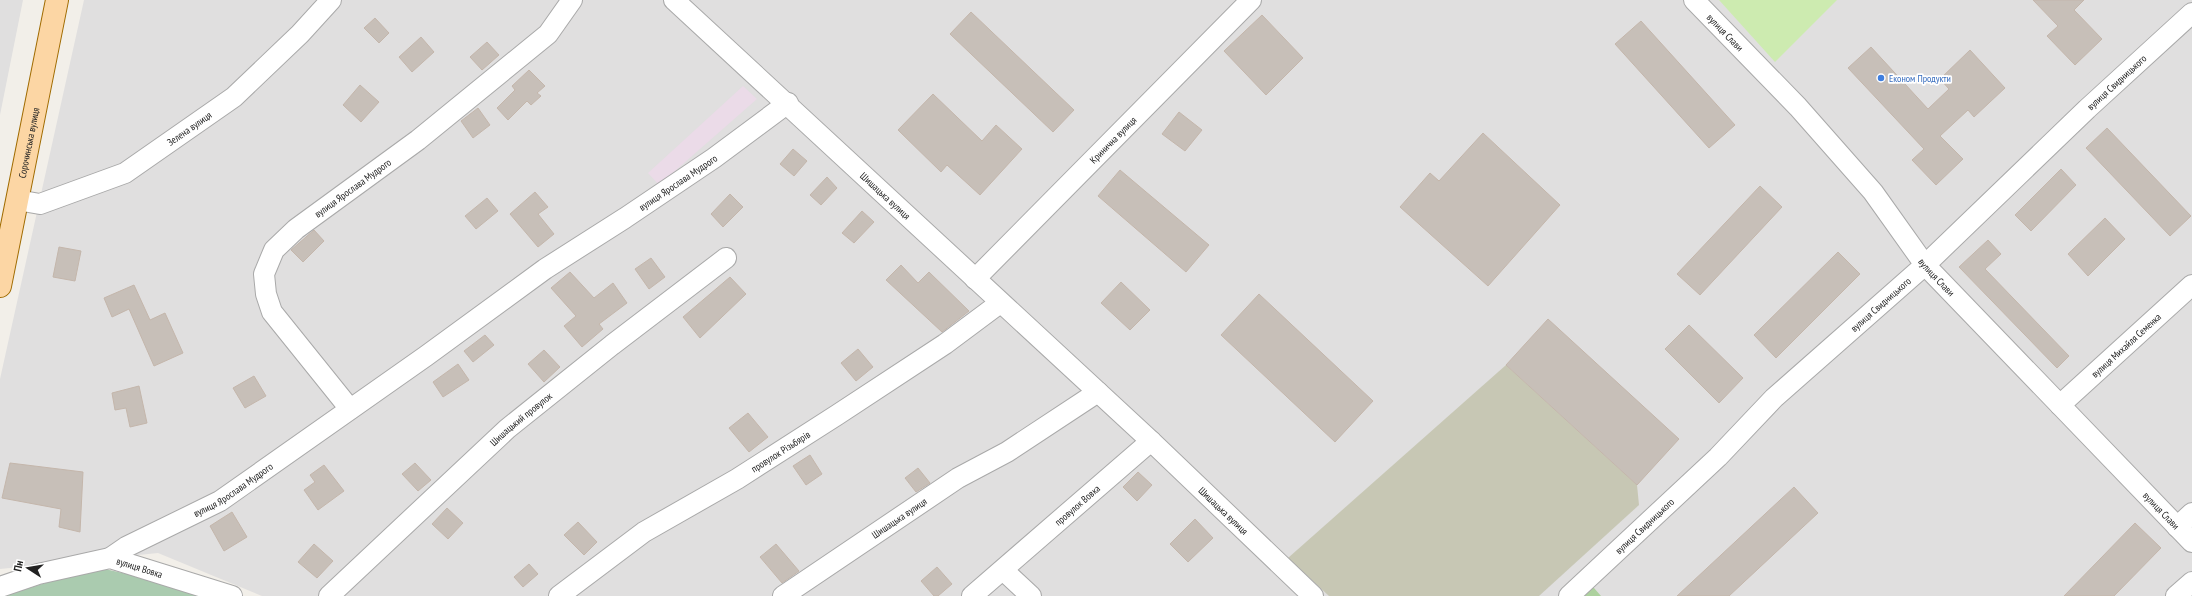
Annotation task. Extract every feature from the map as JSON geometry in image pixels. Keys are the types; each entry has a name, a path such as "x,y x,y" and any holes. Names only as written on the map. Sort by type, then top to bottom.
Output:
{"main road":[{"name":"Сорочинська вулиця","path":"0,286 57,0"}],"street":[{"name":"Зелена вулиця","path":"17,200 40,204 125,173 234,97 300,34 331,0"},
{"name":"вулиця Ярослава Мудрого","path":"350,409 272,312 266,294 264,274 274,250 296,229 418,140 548,34 572,0"},
{"name":"Шишацька вулиця","path":"674,0 1151,441 1313,596"},
{"name":"Кринична вулиця","path":"975,279 1251,0"},
{"name":"вулиця Слави","path":"1694,0 1798,107 1868,187 1925,266 2192,542"},
{"name":"вулиця Свидницького","path":"1569,596 1718,458 1774,398 1925,266 2087,109 2192,13"},
{"name":"вулиця Ярослава Мудрого","path":"110,558 126,547 220,501 545,269 625,218 708,162 788,104"},
{"name":"Шишацький провулок","path":"329,596 507,429 612,345 726,258"},
{"name":"вулиця Михайля Семенка","path":"2060,405 2192,285"},
{"name":"провулок Різьбярів","path":"559,596 644,532 737,479 784,449 945,344 1000,303"},
{"name":"Шишацька вулиця","path":"783,596 958,478 1007,452 1098,392"},
{"name":"провулок Вовка","path":"972,596 1151,441"},
{"path":"2177,527 2192,513"},
{"name":"вулиця Вовка","path":"0,587 38,574 110,558 232,596"},
{"path":"1003,570 1031,596"},
{"path":"2176,596 2192,582"}],"shaded area":[{"path":"0,0 23,0 0,115"},
{"path":"84,0 2192,0 2192,596 262,596 158,553 0,569 0,379"},
{"path":"743,86 757,99 659,185 648,173"},
{"path":"1506,365 1637,485 1639,505 1539,596 1329,596 1288,558"}],"green space":[{"path":"1719,0 1837,0 1775,62"},
{"path":"96,567 167,583 205,596 4,596"},
{"path":"1587,580 1601,596 1569,596"}],"building":[{"path":"2033,0 2084,0 2074,10 2102,39 2075,65 2047,36 2058,26"},
{"path":"971,12 1074,110 1053,132 950,34"},
{"path":"1262,15 1303,58 1266,95 1224,51"},
{"path":"375,18 389,33 379,43 364,28"},
{"path":"1641,21 1735,125 1709,148 1615,44"},
{"path":"421,37 434,52 412,72 399,57"},
{"path":"487,42 499,55 482,70 470,57"},
{"path":"1871,47 1928,109 1949,89 1940,79 1970,50 2005,88 1974,117 1968,110 1940,136 1963,159 1936,185 1912,160 1924,149 1848,68"},
{"path":"529,70 545,86 537,93 541,96 531,105 527,101 508,120 497,108 515,90 512,86"},
{"path":"360,85 379,102 361,122 343,105"},
{"path":"933,94 982,141 996,125 1022,149 980,195 947,165 941,172 898,130"},
{"path":"478,108 490,125 473,138 461,121"},
{"path":"1179,112 1202,130 1185,151 1162,134"},
{"path":"2107,128 2191,216 2170,236 2086,148"},
{"path":"1483,133 1560,205 1488,286 1400,207 1430,173 1439,181"},
{"path":"793,149 807,161 794,176 780,164"},
{"path":"2061,169 2076,185 2031,231 2015,215"},
{"path":"1120,170 1209,245 1186,272 1098,196"},
{"path":"827,177 837,188 821,205 810,195"},
{"path":"1760,186 1782,207 1700,295 1677,274"},
{"path":"535,192 548,207 538,214 554,234 538,247 510,214"},
{"path":"730,194 743,207 723,227 711,214"},
{"path":"487,198 498,211 476,229 465,216"},
{"path":"862,211 874,222 854,243 842,233"},
{"path":"2105,218 2125,239 2088,276 2068,254"},
{"path":"314,230 324,241 303,262 291,250"},
{"path":"1988,240 2001,254 1985,269 2069,356 2057,368 1959,267"},
{"path":"59,247 81,251 75,281 53,277"},
{"path":"1838,252 1860,274 1776,358 1754,335"},
{"path":"651,258 665,277 649,289 635,269"},
{"path":"901,265 918,283 929,272 969,311 942,332 886,280"},
{"path":"570,272 594,298 613,283 627,303 599,324 603,329 582,347 564,326 576,316 551,288"},
{"path":"730,277 746,294 700,338 683,317"},
{"path":"1121,282 1150,310 1130,330 1101,303"},
{"path":"134,285 150,320 165,313 183,353 154,366 129,309 112,317 104,298"},
{"path":"1259,294 1373,401 1335,442 1221,335"},
{"path":"1548,319 1679,439 1637,485 1506,365"},
{"path":"1689,325 1743,378 1719,403 1665,349"},
{"path":"485,335 494,345 473,362 464,351"},
{"path":"858,349 873,367 856,381 841,363"},
{"path":"544,350 560,367 544,382 528,364"},
{"path":"458,364 469,380 443,397 433,382"},
{"path":"254,376 266,396 245,408 233,388"},
{"path":"139,386 147,423 130,427 126,408 115,410 112,393"},
{"path":"748,413 768,437 749,452 729,428"},
{"path":"810,455 822,474 806,485 793,466"},
{"path":"10,463 83,472 80,532 59,527 61,509 2,498"},
{"path":"415,463 431,480 418,491 402,474"},
{"path":"324,465 344,491 318,510 304,490 315,482 310,475"},
{"path":"918,468 930,483 916,492 905,478"},
{"path":"1138,472 1152,485 1137,501 1123,487"},
{"path":"1794,487 1818,513 1729,596 1677,596"},
{"path":"447,508 463,523 448,539 432,524"},
{"path":"232,512 247,537 224,551 210,526"},
{"path":"1195,519 1213,538 1188,562 1170,544"},
{"path":"578,522 597,542 584,555 564,535"},
{"path":"2135,523 2161,548 2114,596 2064,596"},
{"path":"314,544 333,561 317,578 298,562"},
{"path":"776,544 799,571 782,583 760,557"},
{"path":"529,564 538,574 523,587 514,577"},
{"path":"937,567 952,584 938,596 934,596 921,581"}],"place":[{"name":"Економ Продукти","path":"1881,78"}]}
